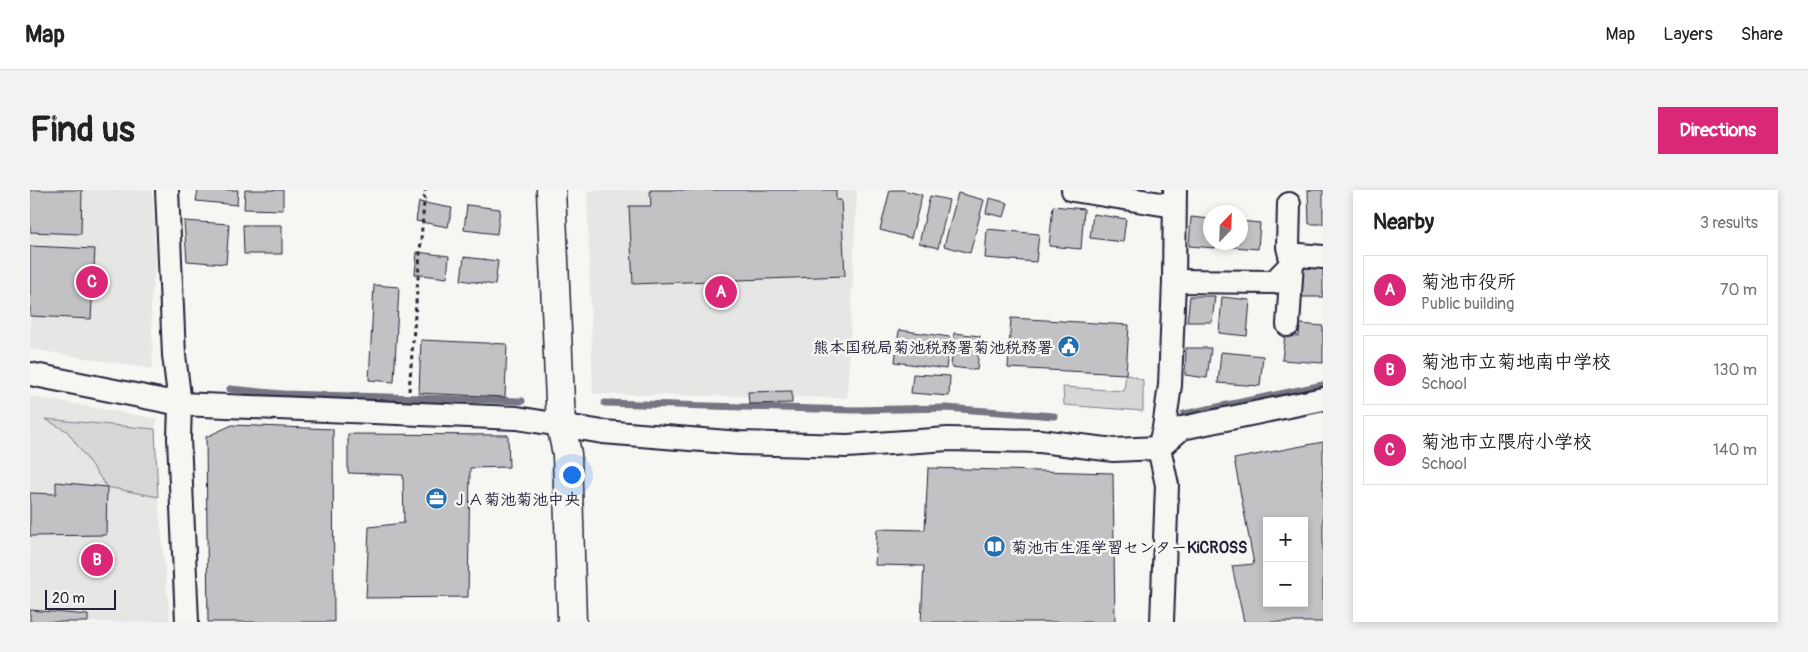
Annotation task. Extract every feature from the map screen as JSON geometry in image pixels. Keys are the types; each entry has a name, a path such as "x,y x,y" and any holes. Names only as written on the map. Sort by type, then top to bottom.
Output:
{"street":[{"path":"167,190 174,355 180,404 179,438 187,622"},
{"path":"551,190 561,425 567,454 572,622"},
{"path":"1073,190 1174,198 1174,281 1170,385 1159,448 1167,486 1162,622"},
{"path":"1288,325 1292,264 1288,247 1289,204"},
{"path":"1174,281 1274,282 1300,255 1323,257"},
{"path":"30,374 180,404 517,418 603,432 740,443 847,446 948,439 1040,441 1114,450 1159,448 1182,428 1323,399"}],"path":[{"path":"408,413 425,190"}],"shaded area":[{"path":"30,190 152,190 156,259 151,304 153,369 30,349"},
{"path":"587,190 857,190 847,398 593,394"},
{"path":"1126,374 1143,380 1143,411 1064,405 1063,387 1124,391"},
{"path":"30,396 158,419 155,429 158,497 170,622 30,622"},
{"path":"45,419 155,429 158,497 107,487 67,431"}],"building":[{"path":"30,190 82,190 81,234 30,232"},
{"path":"198,190 238,190 237,205 196,201"},
{"path":"245,190 283,190 283,210 244,209"},
{"path":"650,190 836,190 836,200 841,200 845,276 633,284 629,206 651,206"},
{"path":"890,190 903,190 922,195 911,238 880,230"},
{"path":"1308,190 1323,190 1323,224 1309,224"},
{"path":"958,193 984,200 970,253 944,246"},
{"path":"930,196 949,200 938,248 919,243"},
{"path":"989,198 1008,203 1004,217 986,213"},
{"path":"419,202 452,208 448,227 416,221"},
{"path":"467,205 500,209 497,234 464,230"},
{"path":"1053,206 1084,209 1081,249 1049,246"},
{"path":"1093,214 1126,219 1123,242 1090,238"},
{"path":"1191,217 1203,218 1203,247 1189,246"},
{"path":"184,221 229,224 226,264 187,261"},
{"path":"1248,222 1260,223 1258,249 1248,248"},
{"path":"243,225 282,225 282,254 244,254"},
{"path":"987,229 1039,234 1036,262 985,258"},
{"path":"30,246 95,249 91,319 30,316"},
{"path":"417,252 449,256 447,278 415,274"},
{"path":"464,257 498,261 495,285 461,280"},
{"path":"1291,267 1323,267 1323,297 1292,297"},
{"path":"374,285 399,287 394,382 369,380"},
{"path":"1190,296 1215,296 1212,322 1187,322"},
{"path":"1222,297 1250,300 1247,336 1219,333"},
{"name":"熊本国税局菊池税務署菊池税務署","path":"1011,318 1129,325 1126,374 1008,368"},
{"path":"1300,324 1323,326 1323,363 1282,360 1285,335 1299,336"},
{"path":"899,330 950,337 946,369 895,362"},
{"path":"954,333 980,336 977,370 951,367"},
{"path":"421,340 507,344 505,397 419,393"},
{"path":"1186,348 1211,348 1207,378 1185,375"},
{"path":"1221,352 1263,356 1260,386 1218,383"},
{"path":"913,374 950,376 949,396 911,393"},
{"path":"792,391 792,403 749,404 748,392"},
{"path":"232,425 333,429 334,622 208,622 206,437"},
{"name":"ＪＡ菊池菊池中央","path":"348,434 508,435 509,467 470,468 468,597 366,598 369,527 404,523 403,475 348,473"},
{"path":"1323,442 1323,622 1244,622 1232,566 1254,564 1234,459"},
{"name":"菊池市生涯学習センターKiCROSS","path":"928,468 1113,473 1115,622 921,622 924,566 875,565 877,529 925,530"},
{"path":"56,482 107,487 106,535 30,536 30,493 56,494"},
{"path":"30,610 88,615 88,622 30,622"}],"waterway":[{"path":"1184,414 1323,385"},
{"path":"230,389 283,394 522,401"},
{"path":"605,403 854,410 946,408 1054,416"}],"place":[{"name":"菊池市立隈府小学校","path":"92,282"},
{"name":"菊池市役所","path":"721,292"},
{"name":"熊本国税局菊池税務署菊池税務署","path":"1069,347"},
{"name":"ＪＡ菊池菊池中央","path":"436,499"},
{"name":"菊池市生涯学習センターKiCROSS","path":"995,547"},
{"name":"菊池市立菊地南中学校","path":"97,560"}]}
